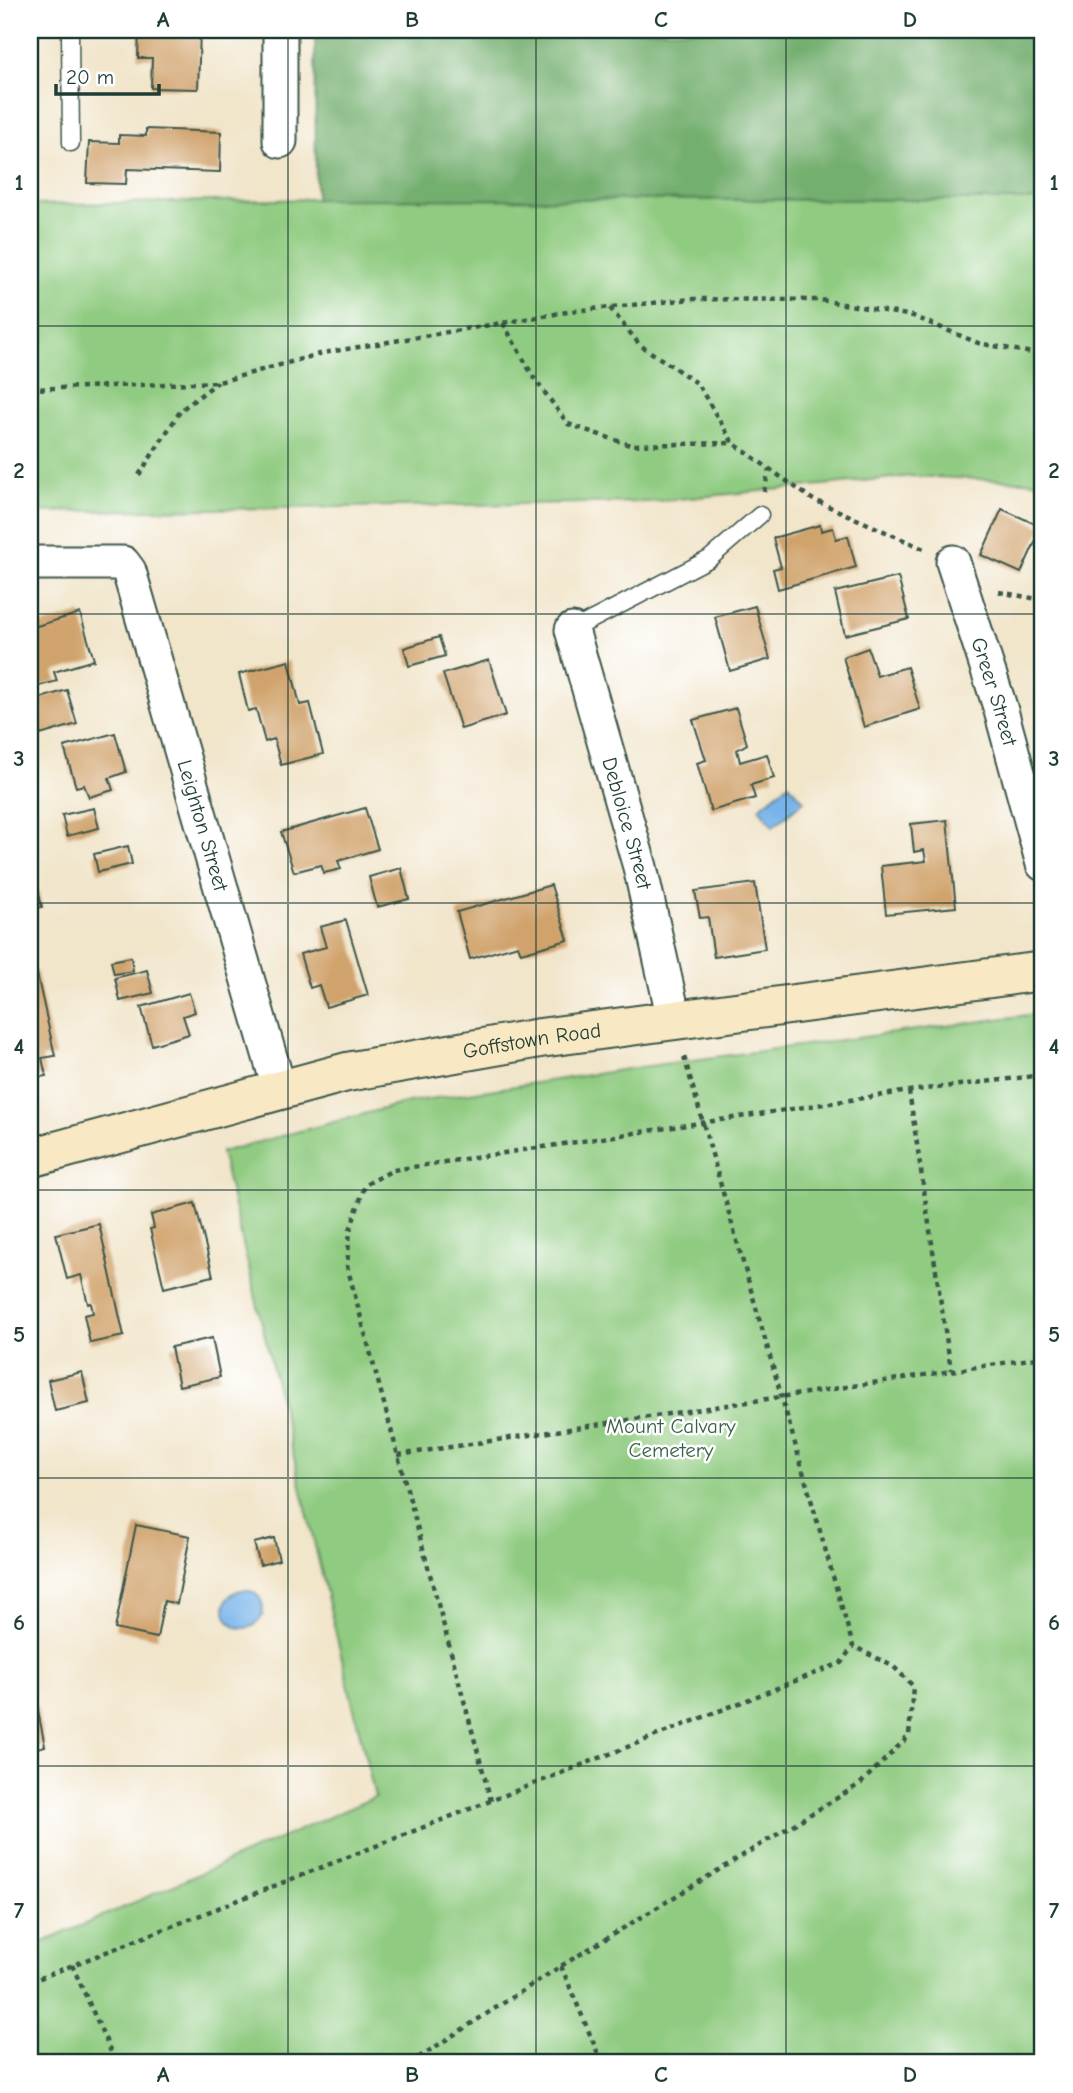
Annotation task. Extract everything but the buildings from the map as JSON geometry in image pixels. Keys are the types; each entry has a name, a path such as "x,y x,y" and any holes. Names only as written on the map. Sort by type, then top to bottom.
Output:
{"main road":[{"name":"Goffstown Road","path":"30,1157 279,1088 347,1072 488,1047 674,1019 1043,971"}],"street":[{"path":"280,30 280,141"},
{"name":"Greer Street","path":"953,562 1000,707 1043,864"},
{"name":"Leighton Street","path":"30,563 123,563 129,570 279,1088"},
{"name":"Debloice Street","path":"572,630 640,867 674,1019"}],"lane":[{"path":"70,30 71,143"},
{"path":"572,630 709,559 760,515"}],"path":[{"path":"30,389 219,382 323,353 610,307 691,299 820,300 913,316 978,343 1043,355"},
{"path":"610,307 640,345 697,383 733,443 813,499 953,562"},
{"path":"503,323 534,378 568,424 630,445 733,443"},
{"path":"139,475 181,410 219,382"},
{"path":"410,2063 561,1966 860,1784 909,1736 913,1686 894,1667 853,1646 674,1019"},
{"path":"491,1801 347,1266 350,1230 365,1185 393,1170 909,1091 1043,1075"},
{"path":"909,1091 951,1370"},
{"path":"398,1455 1043,1357"},
{"path":"30,1982 841,1663 853,1646"},
{"path":"72,1965 116,2063"},
{"path":"561,1966 601,2063"}],"green space":[{"path":"315,30 1043,30 1043,200 316,199"},
{"path":"316,199 1043,200 1043,482 913,476 648,502 30,512 30,205"},
{"name":"Mount Calvary Cemetery","path":"1043,1013 1043,2063 30,2063 30,1948 375,1797 221,1152 409,1102 641,1067"}],"water":[{"path":"789,784 804,801 773,826 759,808"},
{"path":"244,1590 258,1595 263,1609 258,1623 244,1628 230,1623 225,1609 230,1595"}]}
